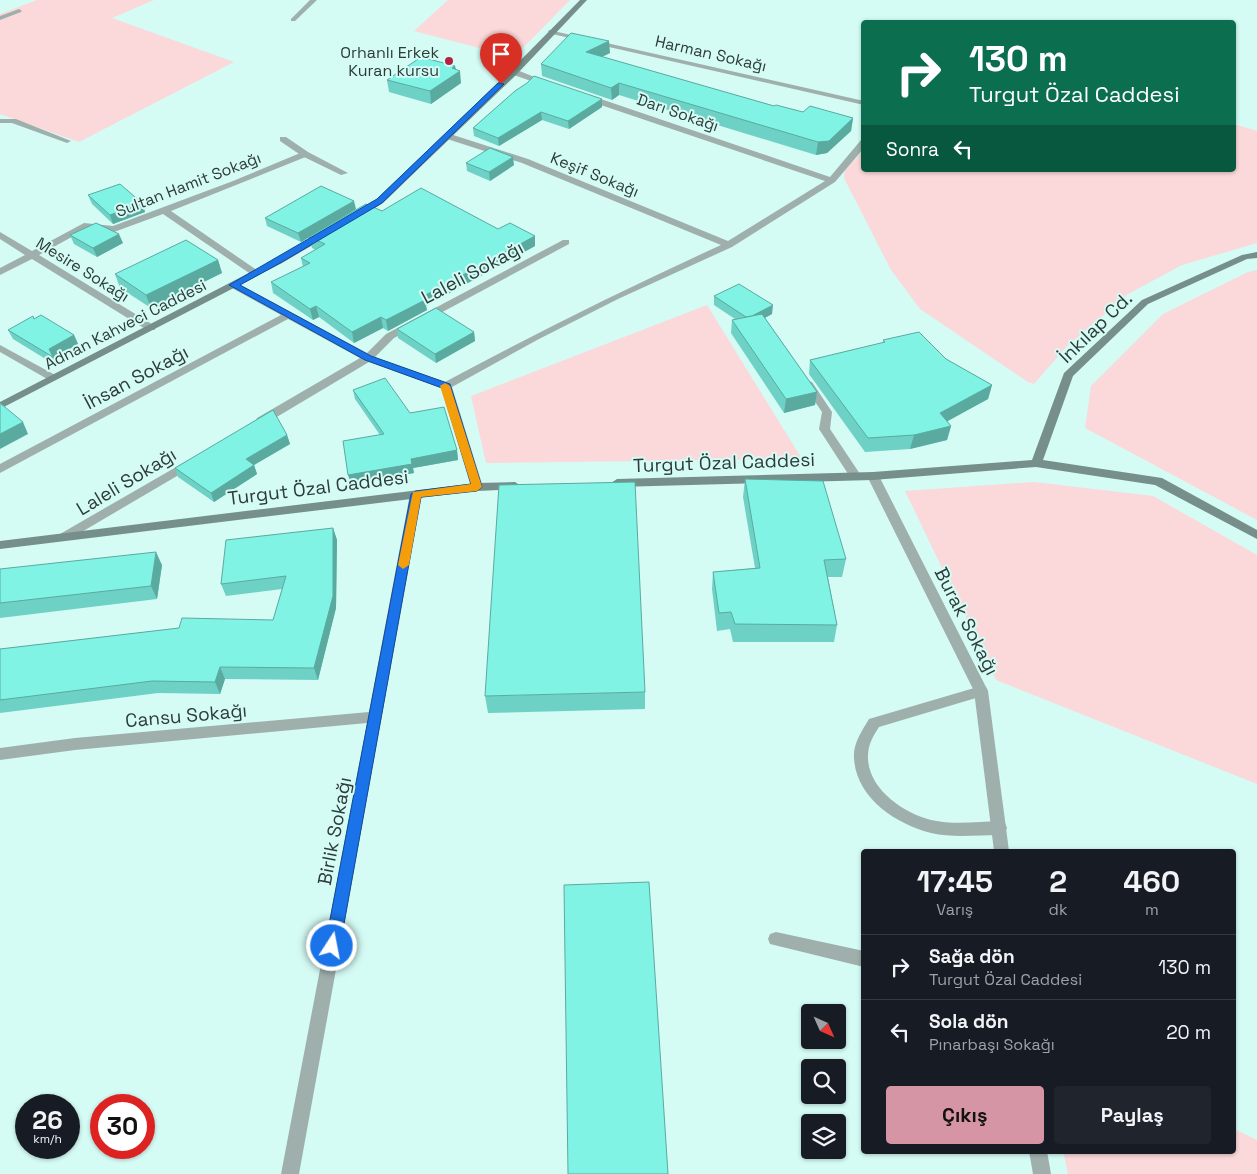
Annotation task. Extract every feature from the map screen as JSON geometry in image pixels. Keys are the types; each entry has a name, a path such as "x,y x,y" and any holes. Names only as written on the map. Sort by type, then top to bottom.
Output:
{"street":[{"path":"293,20 314,0"},
{"path":"346,221 380,201 514,72 584,0"},
{"path":"0,18 19,11"},
{"name":"Harman Sokağı","path":"552,32 861,101"},
{"path":"514,72 561,88"},
{"name":"Darı Sokağı","path":"579,95 832,180"},
{"path":"0,121 13,121 67,141"},
{"name":"Keşif Sokağı","path":"447,136 525,161 729,245"},
{"path":"283,139 305,154 344,174"},
{"path":"233,285 368,358 446,386 535,337 615,297 729,245 832,180 861,146"},
{"name":"Sultan Hamit Sokağı","path":"0,272 87,225 114,229 165,211 305,154"},
{"path":"165,211 255,273"},
{"name":"Adnan Kahveci Caddesi","path":"0,406 233,285 330,231"},
{"name":"Mesire Sokağı","path":"0,235 151,328"},
{"name":"Laleli Sokağı","path":"250,428 368,358 390,336 566,242"},
{"name":"İnkılap Cd.","path":"1036,464 1068,375 1144,302 1245,257 1257,255"},
{"name":"İhsan Sokağı","path":"0,469 288,315"},
{"path":"0,348 53,378"},
{"path":"799,371 827,412 824,429 856,477"},
{"path":"446,386 477,487"},
{"name":"Laleli Sokağı","path":"64,537 199,458"},
{"name":"Turgut Özal Caddesi","path":"607,484 856,477 1036,464 1158,481 1257,535"},
{"name":"Burak Sokağı","path":"873,476 981,690 1002,849"},
{"name":"Turgut Özal Caddesi","path":"0,545 477,487 527,486"},
{"name":"Birlik Sokağı","path":"290,1174 416,494"},
{"path":"981,690 874,723 866,732 861,743 862,770 869,785 880,798 916,822 938,828 1000,828"},
{"name":"Cansu Sokağı","path":"0,754 75,744 375,717"},
{"path":"776,939 861,958"},
{"path":"1039,1154 1042,1174"}],"shaded area":[{"path":"37,0 154,0 112,18 234,62 79,142 0,114 0,14"},
{"path":"448,0 570,0 514,57 414,31"},
{"path":"1236,125 1257,131 1257,243 1182,265 1128,294 1066,347 1034,384 1028,382 920,309 891,270 844,178 845,170 861,153 861,172 1236,172"},
{"path":"1257,270 1257,520 1085,428 1091,386 1163,314 1248,272"},
{"path":"707,305 802,459 486,463 471,396"},
{"path":"1034,482 1153,496 1257,555 1257,784 996,680 905,491"},
{"path":"1236,1130 1257,1140 1257,1174 1068,1174 1064,1154 1236,1154"}],"building":[{"path":"571,33 609,41 586,52 774,106 803,112 810,106 853,118 829,141 818,142 619,83 611,88 541,64"},
{"path":"421,57 455,66 452,68 460,71 430,91 387,80"},
{"path":"534,76 602,99 568,121 541,112 498,138 473,128 515,91"},
{"path":"490,148 513,157 489,172 466,163"},
{"path":"120,184 142,203 110,215 88,195"},
{"path":"321,186 354,201 298,233 265,218"},
{"path":"421,188 498,229 510,223 535,236 422,297 425,300 386,320 381,317 352,332 316,306 310,309 271,282 310,263 301,258 325,244 309,237 366,204 382,211"},
{"path":"96,223 119,234 93,248 70,235"},
{"path":"186,240 218,260 146,295 115,274"},
{"path":"739,284 773,305 752,316 746,317 714,296"},
{"path":"436,308 474,332 435,354 397,329"},
{"path":"762,314 817,392 786,399 732,320"},
{"path":"41,315 74,335 49,349 53,357 8,330 33,316 34,319"},
{"path":"919,332 946,359 992,385 940,413 951,426 914,435 868,438 810,360"},
{"path":"385,378 410,413 444,407 457,450 411,459 412,464 348,475 343,441 384,434 353,390"},
{"path":"0,403 23,422 0,434"},
{"path":"273,410 287,435 246,459 254,465 211,493 175,468"},
{"path":"745,479 823,481 846,559 824,560 837,625 735,624 731,612 719,613 713,572 760,568"},
{"path":"635,482 645,692 485,696 499,485"},
{"path":"333,528 333,596 314,668 220,667 215,682 152,681 0,700 0,649 179,628 182,618 273,620 286,576 221,584 226,540"},
{"path":"156,552 151,586 0,603 0,569"},
{"path":"649,882 668,1174 568,1174 564,885"}],"slow traffic":[{"path":"403,565 416,494 477,487 445,386"}],"place":[{"name":"Orhanlı Erkek Kuran kursu","path":"449,61"}],"route":[{"path":"332,946 416,494 477,487 446,386 368,358 233,285 279,261 380,201 501,84"}]}
